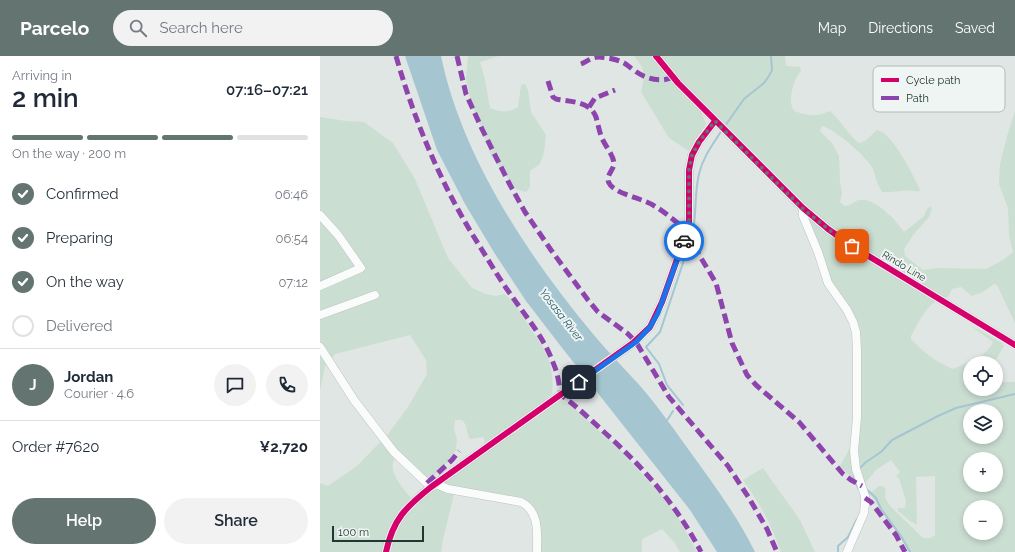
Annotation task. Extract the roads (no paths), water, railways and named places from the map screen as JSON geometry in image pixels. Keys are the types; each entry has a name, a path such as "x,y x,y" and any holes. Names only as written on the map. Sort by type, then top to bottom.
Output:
{"street":[{"name":"Rindo Line","path":"656,56 678,83 715,121 802,208 828,229 852,246 1015,345"},
{"path":"386,552 388,540 399,518 409,505 434,485 634,343 650,327 660,308 689,224 689,170 692,155 699,142 715,121"},
{"path":"802,208 803,216 818,252 828,283 847,310 856,332 857,417 854,451 858,476 865,496 864,513 846,552"},
{"path":"320,215 324,223 361,268 320,286"},
{"path":"320,315 375,295"},
{"path":"320,347 354,400 394,452 434,485 448,490 521,502 529,506 535,516 537,552"}],"water":[{"name":"Yosasa River","path":"405,56 441,56 451,94 464,131 500,204 545,272 569,304 599,341 642,388 667,420 725,501 755,552 717,552 690,510 526,301 495,254 465,204 437,150"}],"waterway":[{"path":"725,126 744,99 764,83 769,76 772,70 771,56"},
{"path":"683,405 667,385 659,364 646,347 660,332 692,236 697,182 701,168 709,151 722,130"},
{"path":"859,469 866,462 881,452 892,440 938,416 956,408 1015,394"},
{"path":"666,422 673,411"},
{"path":"855,474 854,478 858,488"},
{"path":"865,488 876,498 881,509 901,536 910,552"},
{"path":"838,552 838,546 848,537 857,519"}]}
